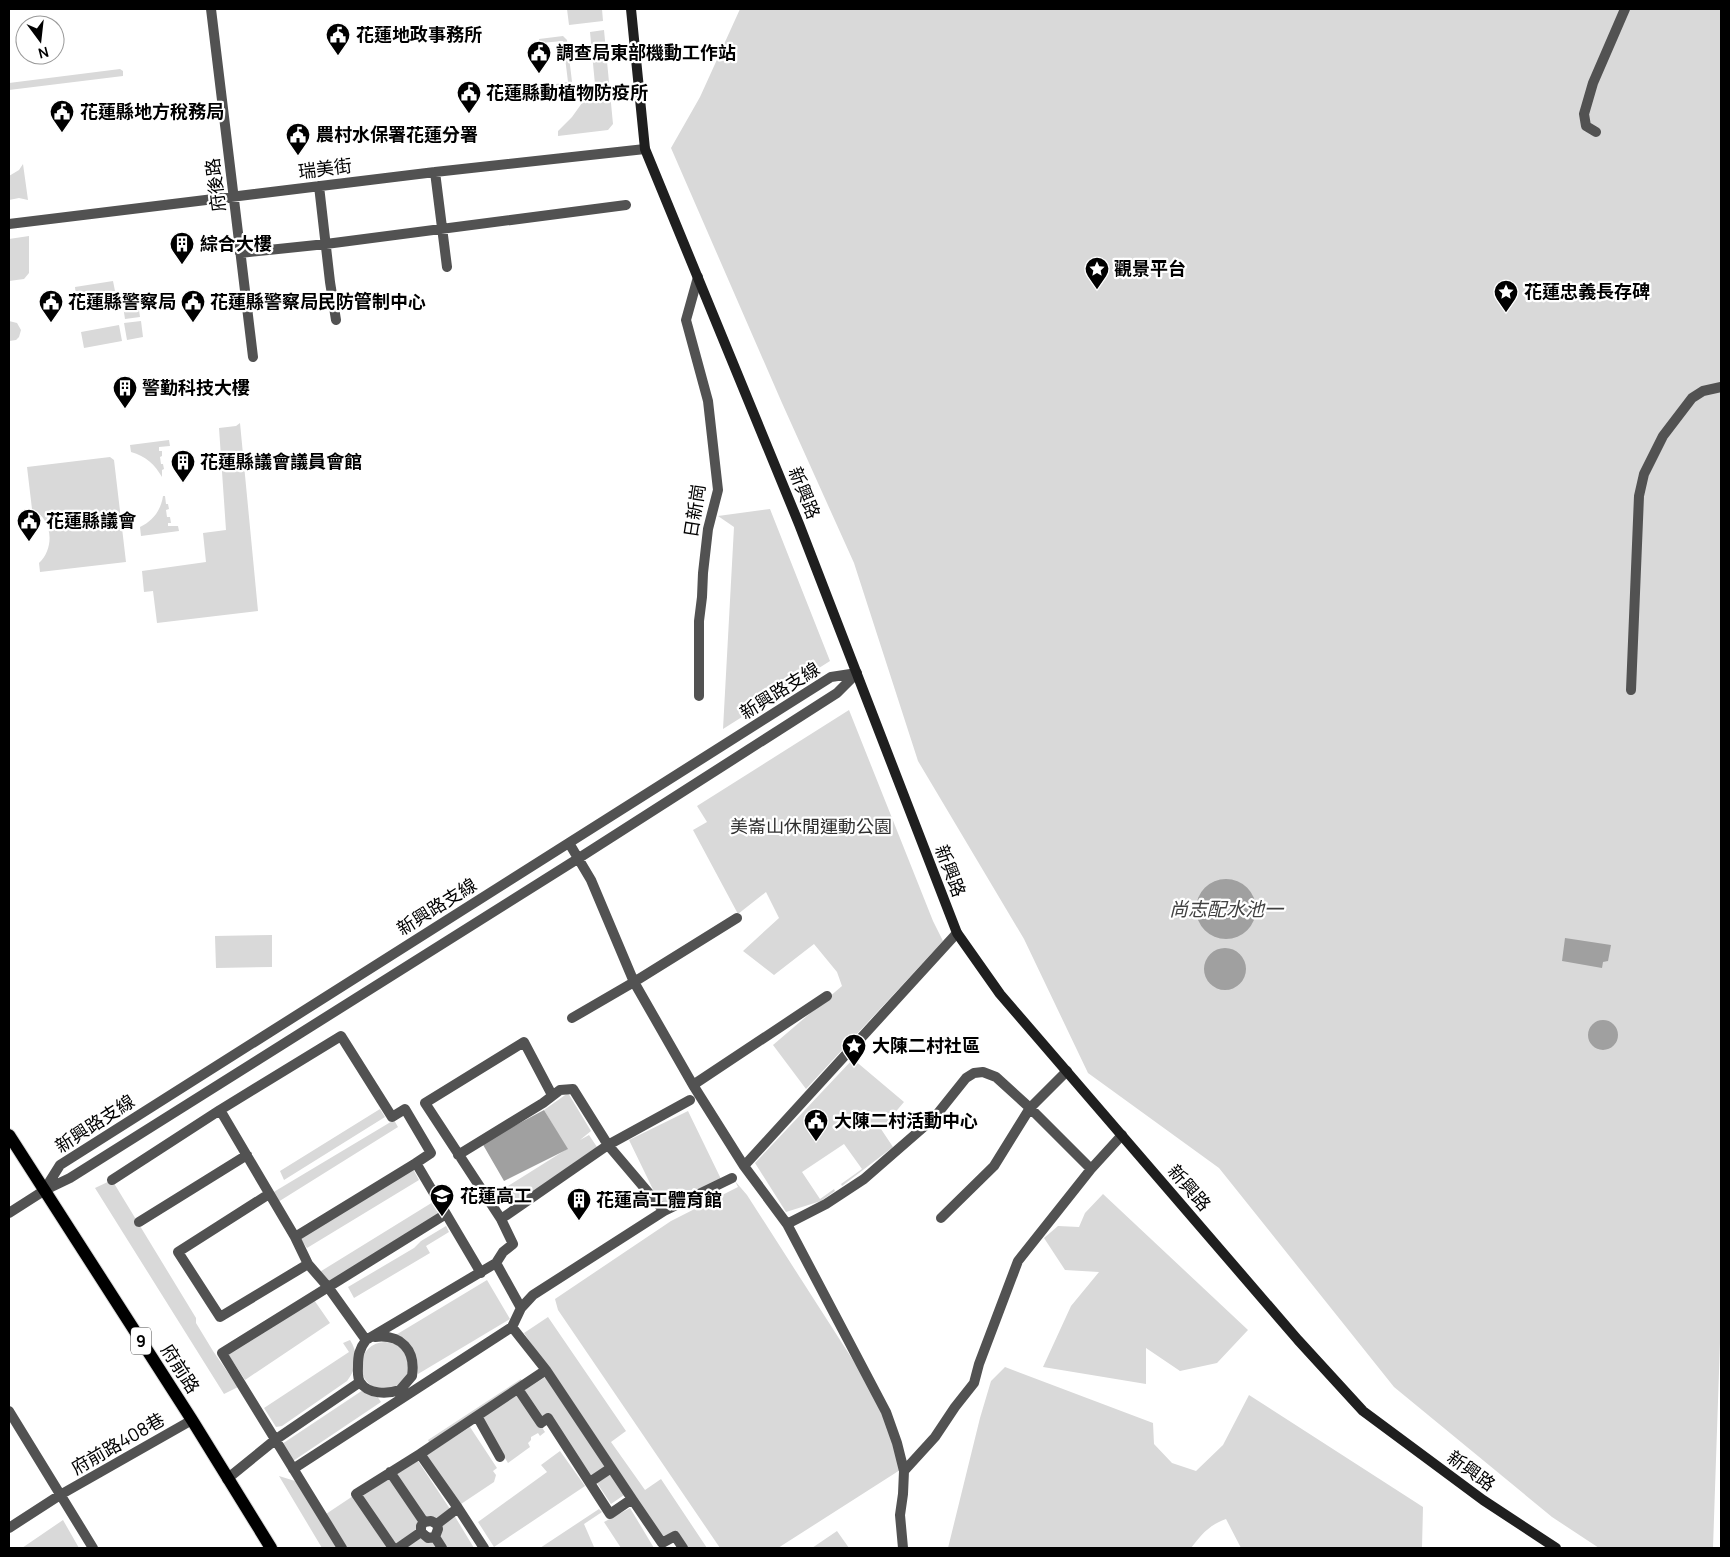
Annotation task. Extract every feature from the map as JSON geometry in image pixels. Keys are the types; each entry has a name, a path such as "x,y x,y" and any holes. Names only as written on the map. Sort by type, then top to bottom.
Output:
{"main road":[{"name":"府前路","path":"9,1135 192,1420 271,1548"}],"street":[{"name":"府後路","path":"211,9 253,358"},
{"name":"新興路","path":"631,9 645,149 799,524 957,933 1000,994 1298,1340 1363,1411 1483,1500 1556,1548"},
{"path":"1596,132 1586,126 1584,114 1593,83 1625,9"},
{"name":"瑞美街","path":"9,224 435,172 645,149"},
{"path":"435,172 447,267"},
{"path":"319,186 336,320"},
{"path":"240,253 326,244 626,205"},
{"name":"日新崗","path":"698,277 686,320 708,401 718,490 708,529 703,573 699,621 699,696"},
{"path":"1631,690 1639,496 1644,474 1663,436 1692,398 1703,391 1721,386"},
{"name":"新興路支線","path":"45,1190 60,1165 831,677 857,673"},
{"name":"新興路支線","path":"45,1190 70,1178 579,858 837,693 857,673"},
{"path":"569,843 591,880 634,982 692,1085 744,1166 787,1224 886,1412 904,1471 900,1515 903,1548"},
{"path":"572,1018 737,918"},
{"path":"744,1166 957,933"},
{"path":"692,1085 827,996"},
{"path":"112,1180 220,1110 341,1036 392,1117 406,1109 431,1153 295,1237"},
{"path":"402,1393 379,1393 369,1389 360,1382 358,1375 360,1350 369,1339 496,1263 502,1252 513,1244 500,1220 425,1103 524,1042 552,1095"},
{"path":"941,1218 994,1166 1030,1108 1066,1071"},
{"path":"787,1224 826,1204 864,1180 934,1118 966,1078 974,1073 983,1072 996,1077 1092,1169"},
{"path":"458,1155 544,1103 560,1090 573,1089 608,1145 664,1211"},
{"path":"500,1220 608,1145 690,1100"},
{"path":"220,1110 295,1237 308,1264 328,1286 369,1339"},
{"path":"904,1471 935,1437 974,1383 979,1364 1018,1261 1122,1135"},
{"path":"139,1222 246,1156"},
{"path":"416,1163 481,1273"},
{"path":"293,1469 402,1393 512,1327 521,1308 533,1295 664,1211 732,1178"},
{"path":"9,1214 45,1190"},
{"path":"269,1194 178,1252 220,1317 308,1264"},
{"path":"342,1548 222,1353 446,1214"},
{"path":"496,1263 521,1308"},
{"path":"512,1327 546,1370 662,1543 675,1536 683,1548"},
{"path":"369,1339 387,1336 393,1338 405,1346 412,1355 412,1376 402,1393"},
{"path":"393,1548 356,1494 546,1370"},
{"path":"227,1479 275,1440 360,1382"},
{"path":"518,1389 541,1423 548,1418 610,1514 632,1499"},
{"path":"9,1411 93,1548"},
{"path":"477,1416 500,1457"},
{"name":"府前路408巷","path":"9,1528 60,1495 192,1420"},
{"path":"420,1454 484,1548"},
{"path":"590,1482 611,1468"},
{"path":"390,1472 428,1538 435,1537"},
{"path":"437,1524 458,1508"},
{"path":"398,1548 431,1521 437,1524"},
{"path":"435,1537 438,1529 437,1524"},
{"path":"435,1537 442,1548"}],"green space":[{"path":"567,9 602,9 603,21 569,25"},
{"path":"740,9 1721,9 1721,1313 1713,1548 1599,1548 1552,1517 1394,1387 1219,1168 1088,1073 1024,939 918,761 854,563 671,148 700,97"},
{"path":"604,30 613,124 608,130 558,136 558,131 572,117 587,96 596,95 590,32"},
{"path":"563,36 567,40 573,90 570,94 549,90 556,89 556,84 568,82 563,41 540,43 539,39"},
{"path":"120,69 123,71 123,76 9,90 9,83"},
{"path":"23,164 28,200 19,198 9,200 9,176 19,170"},
{"path":"29,236 29,273 24,279 9,281 9,239"},
{"path":"113,281 115,291 76,297 75,287"},
{"path":"136,291 140,317 125,319 121,293"},
{"path":"9,321 17,323 21,330 16,340 9,341"},
{"path":"141,321 143,337 127,340 124,323"},
{"path":"119,325 122,341 84,348 81,332"},
{"path":"240,423 258,611 157,623 153,591 144,592 142,571 206,562 203,533 226,530 219,428 236,426"},
{"path":"169,440 170,446 159,447 159,451 162,451 162,456 160,457 164,469 162,470 162,477 150,462 131,452 130,445"},
{"path":"110,457 114,460 126,562 40,572 39,563 48,550 49,534 44,520 32,509 27,467"},
{"path":"163,496 165,496 169,509 166,510 167,517 170,517 171,523 168,523 168,526 178,526 179,531 141,536 140,527 149,522 156,514"},
{"path":"770,509 830,661 723,729 734,527 718,516"},
{"name":"美崙山休閒運動公園","path":"849,710 933,921 943,941 806,1089 773,1045 842,986 837,972 814,944 774,975 743,951 779,918 766,892 738,914 693,830 707,822 697,806"},
{"path":"272,935 272,967 216,968 215,936"},
{"path":"853,1059 904,1102 881,1129 893,1147 842,1186 841,1184 862,1169 844,1144 802,1172 820,1199 834,1189 835,1191 821,1201 786,1212 755,1163"},
{"path":"568,1093 591,1131 580,1140 589,1135 599,1150 510,1206 500,1191 567,1149 544,1110"},
{"path":"380,1109 385,1117 284,1180 280,1171"},
{"path":"688,1111 721,1179 662,1208 629,1140"},
{"path":"394,1120 398,1127 278,1202 272,1193"},
{"path":"413,1169 419,1180 307,1248 300,1238"},
{"path":"112,1180 196,1318 196,1323 213,1351 238,1387 224,1394 95,1188"},
{"path":"735,1181 747,1195 876,1396 897,1436 900,1470 778,1548 720,1548 558,1310 555,1299 671,1221 738,1187"},
{"path":"1103,1194 1248,1330 1217,1363 1180,1371 1146,1348 1146,1384 1043,1367 1071,1306 1099,1272 1065,1270 1044,1238 1058,1226 1079,1227 1085,1213"},
{"path":"433,1202 443,1216 328,1287 318,1273"},
{"path":"446,1226 449,1232 426,1246 430,1253 354,1298 348,1287 414,1248 421,1241"},
{"path":"487,1280 510,1319 418,1374 417,1366 394,1336"},
{"path":"312,1297 330,1323 245,1380 226,1351"},
{"path":"548,1317 626,1431 611,1442 645,1490 661,1479 707,1548 687,1548 676,1531 662,1539 524,1333"},
{"path":"350,1340 355,1350 356,1361 347,1381 282,1426 276,1427 264,1408 349,1352 343,1343"},
{"path":"380,1342 390,1342 402,1349 409,1361 409,1371 402,1383 390,1390 380,1390 372,1386 365,1379 361,1371 361,1361 365,1353 372,1346"},
{"path":"1005,1367 1153,1423 1154,1444 1172,1463 1196,1471 1223,1445 1249,1395 1423,1507 1422,1548 1241,1548 1226,1519 1206,1531 1191,1548 948,1548 991,1381"},
{"path":"547,1376 606,1467 590,1477 549,1416 542,1420 523,1391"},
{"path":"521,1379 523,1383 430,1444 428,1440"},
{"path":"363,1390 377,1396 381,1402 293,1461 282,1444"},
{"path":"519,1393 545,1432 540,1436 538,1433 531,1437 528,1443 530,1447 508,1463 480,1418"},
{"path":"470,1427 497,1468 493,1471 496,1475 494,1482 461,1504 425,1456"},
{"path":"560,1451 585,1486 494,1547 478,1522 547,1472 541,1465"},
{"path":"418,1461 450,1509 437,1521 426,1520 395,1475"},
{"path":"612,1473 624,1495 611,1504 597,1483"},
{"path":"279,1476 295,1481 326,1514 356,1494 392,1548 322,1548"},
{"path":"391,1477 421,1521 418,1533 396,1548 361,1497"},
{"path":"630,1508 654,1548 621,1548 604,1522"},
{"path":"599,1509 602,1512 584,1524 594,1547 540,1548"},
{"path":"454,1515 474,1548 444,1548 438,1537 440,1524"},
{"path":"63,1520 79,1548 22,1548"},
{"path":"837,1531 849,1548 812,1548"},
{"path":"421,1536 433,1539 439,1548 403,1548"}],"water":[{"name":"尚志配水池一","path":"1226,879 1243,884 1251,892 1256,909 1251,926 1243,934 1226,939 1209,934 1201,926 1196,909 1201,892 1209,884"},
{"path":"1565,938 1611,945 1608,961 1603,962 1602,968 1562,961"},
{"path":"1229,948 1237,951 1243,957 1246,969 1243,981 1237,987 1221,990 1213,987 1207,981 1204,965 1207,957 1213,951"},
{"path":"1603,1020 1614,1024 1618,1035 1614,1046 1603,1050 1592,1046 1588,1035 1592,1024"},
{"path":"544,1110 568,1149 504,1181 482,1143"}],"place":[{"name":"花蓮地政事務所","path":"338,56"},
{"name":"調查局東部機動工作站","path":"539,74"},
{"name":"花蓮縣動植物防疫所","path":"469,114"},
{"name":"花蓮縣地方稅務局","path":"62,133"},
{"name":"農村水保署花蓮分署","path":"298,156"},
{"name":"綜合大樓","path":"182,265"},
{"name":"觀景平台","path":"1097,290"},
{"name":"花蓮忠義長存碑","path":"1506,313"},
{"name":"花蓮縣警察局","path":"51,323"},
{"name":"花蓮縣警察局民防管制中心","path":"193,323"},
{"name":"警勤科技大樓","path":"125,409"},
{"name":"花蓮縣議會議員會館","path":"183,483"},
{"name":"花蓮縣議會","path":"29,542"},
{"name":"大陳二村社區","path":"854,1067"},
{"name":"大陳二村活動中心","path":"816,1142"},
{"name":"花蓮高工","path":"442,1217"},
{"name":"花蓮高工體育館","path":"579,1221"}]}
